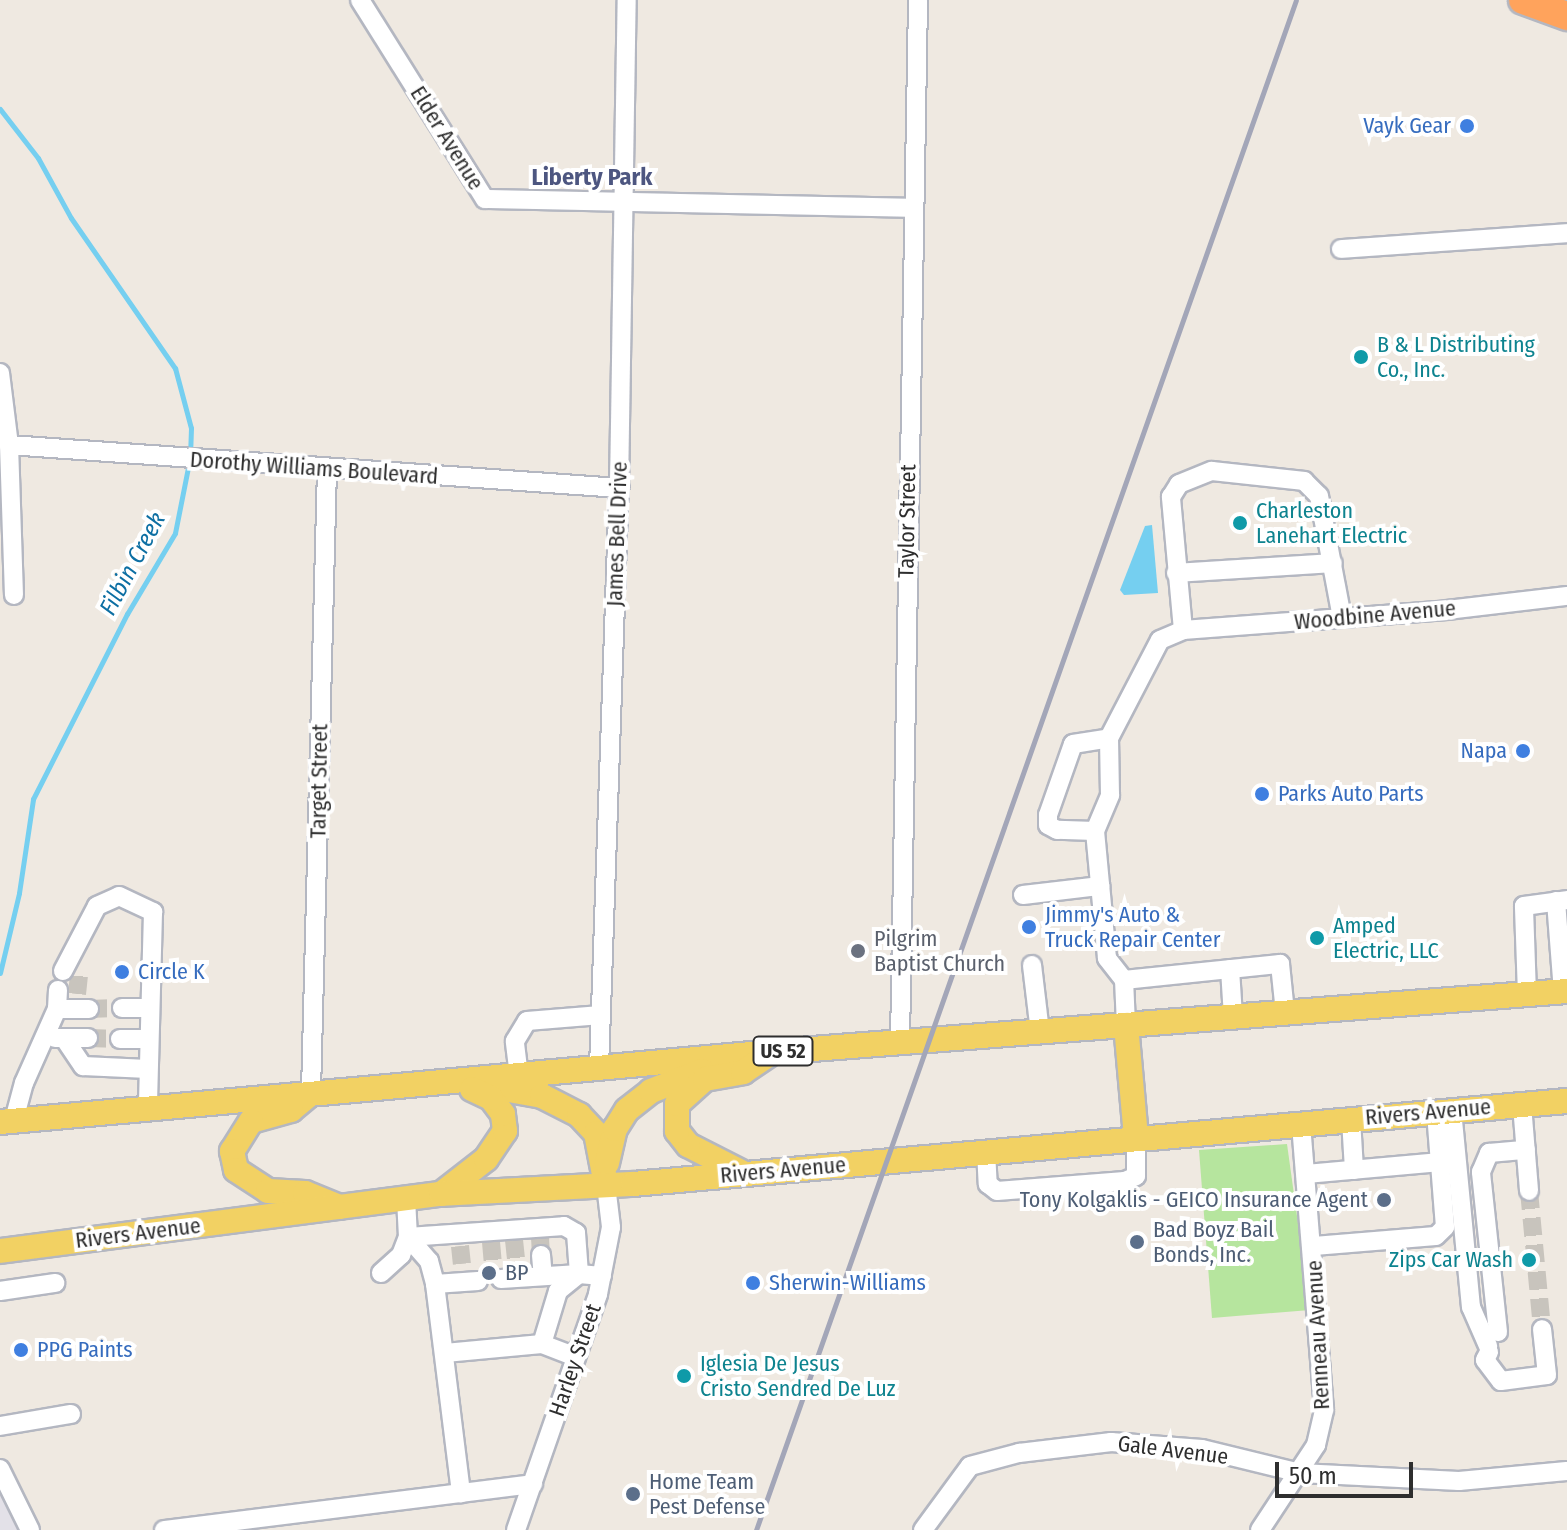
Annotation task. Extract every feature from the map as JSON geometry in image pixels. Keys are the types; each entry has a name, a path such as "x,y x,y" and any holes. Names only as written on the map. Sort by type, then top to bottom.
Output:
{"highway":[{"path":"1526,1 1567,16"},
{"path":"1526,1 1567,27"}],"main road":[{"name":"US 52","path":"7,1121 773,1052 1565,991"},
{"path":"1126,1025 1136,1138"},
{"path":"743,1173 688,1145 677,1131 677,1104 705,1079 743,1072 773,1052"},
{"path":"606,1185 608,1149 627,1110 651,1091 706,1070 724,1057"},
{"path":"454,1082 542,1096 579,1115 596,1133 606,1185"},
{"path":"441,1194 486,1159 505,1131 503,1114 491,1098 454,1082"},
{"path":"311,1092 291,1110 251,1121 237,1136 234,1161 249,1183 268,1191 305,1193 339,1207"},
{"name":"Rivers Avenue","path":"0,1251 441,1194 606,1185 1567,1101"}],"street":[{"name":"Elder Avenue","path":"360,0 485,199 624,199 911,208"},
{"name":"James Bell Drive","path":"599,1068 619,488 627,0"},
{"name":"Taylor Street","path":"900,1042 911,208 918,0"},
{"path":"1341,249 1567,237"},
{"path":"0,373 9,445 14,595"},
{"name":"Dorothy Williams Boulevard","path":"9,445 215,462 619,488"},
{"name":"Target Street","path":"311,1092 327,469"},
{"path":"1126,1025 1124,980 1107,958 1095,831 1110,795 1109,738 1151,650 1183,630 1171,497 1179,484 1212,471 1304,481 1319,496 1342,618"},
{"path":"1176,573 1333,563"},
{"name":"Woodbine Avenue","path":"1183,630 1567,596"},
{"path":"1095,831 1057,830 1048,825 1048,815 1073,744 1109,738"},
{"path":"1023,895 1100,886"},
{"path":"71,972 72,951 97,906 119,896 153,912 148,1108"},
{"path":"1527,994 1524,906 1561,901 1565,991"},
{"path":"1124,980 1280,964 1285,1012"},
{"path":"1032,965 1040,1032"},
{"path":"1230,969 1233,1017"},
{"path":"7,1121 71,1002"},
{"path":"122,1008 149,1008"},
{"path":"517,1008 519,1076"},
{"path":"518,1028 538,1017 601,1015"},
{"path":"54,1038 88,1038"},
{"path":"54,1038 83,1066 148,1069"},
{"path":"120,1039 149,1039"},
{"path":"1522,1105 1529,1191"},
{"path":"1314,1246 1436,1236 1445,1227 1440,1162 1444,1111"},
{"path":"1444,1111 1471,1307 1501,1381 1547,1375 1542,1329"},
{"path":"1351,1119 1354,1170"},
{"name":"Renneau Avenue","path":"1260,1530 1316,1445 1324,1410 1314,1246 1301,1123"},
{"path":"986,1151 988,1184 997,1191 1125,1181 1136,1176 1136,1138"},
{"path":"1486,1347 1481,1172 1489,1153 1526,1150"},
{"path":"1306,1174 1440,1162"},
{"name":"Harley Street","path":"516,1530 602,1276 611,1227 606,1185"},
{"path":"381,1273 401,1255 408,1237 406,1199"},
{"path":"435,1284 490,1237 514,1243 540,1240 564,1226 576,1233 579,1274"},
{"path":"408,1237 464,1261"},
{"path":"408,1237 429,1261 435,1284 461,1493"},
{"path":"540,1240 543,1276"},
{"path":"514,1243 510,1279 579,1274 602,1276"},
{"path":"542,1344 558,1291 579,1274"},
{"path":"0,1291 55,1283"},
{"path":"445,1353 542,1344 576,1357"},
{"path":"0,1426 71,1414"},
{"name":"Gale Avenue","path":"923,1530 970,1466 1019,1453 1111,1442 1202,1449 1300,1473 1459,1481 1567,1471"},
{"path":"0,1469 30,1530"},
{"path":"164,1530 533,1484"}],"shaded area":[{"path":"0,1488 21,1530 0,1530"}],"green space":[{"path":"1287,1144 1310,1310 1212,1318 1199,1150"}],"water":[{"path":"1152,525 1158,593 1124,595 1120,590 1145,526"}],"waterway":[{"name":"Filbin Creek","path":"0,109 38,158 71,218 175,368 191,428 190,452"},
{"name":"Filbin Creek","path":"0,973 19,893 33,799 127,614 175,533 189,462"}],"tunnel":[{"path":"77,994 79,974"},
{"path":"89,1009 122,1008"},
{"path":"88,1038 120,1039"},
{"path":"1529,1191 1542,1329"},
{"path":"540,1237 541,1255"},
{"path":"514,1240 516,1259"},
{"path":"491,1242 494,1279"},
{"path":"460,1246 462,1264"}],"railway":[{"path":"756,1530 1296,0"}],"place":[{"name":"Vayk Gear","path":"1467,126"},
{"name":"B & L Distributing Co., Inc.","path":"1361,357"},
{"name":"Charleston Lanehart Electric","path":"1240,523"},
{"name":"Napa","path":"1523,751"},
{"name":"Parks Auto Parts","path":"1262,794"},
{"name":"Jimmy's Auto & Truck Repair Center","path":"1029,927"},
{"name":"Amped Electric, LLC","path":"1317,938"},
{"name":"Pilgrim Baptist Church","path":"858,951"},
{"name":"Circle K","path":"122,972"},
{"name":"Tony Kolgaklis - GEICO Insurance Agent","path":"1384,1200"},
{"name":"Bad Boyz Bail Bonds, Inc.","path":"1137,1242"},
{"name":"Zips Car Wash","path":"1529,1260"},
{"name":"BP","path":"489,1273"},
{"name":"Sherwin-Williams","path":"753,1283"},
{"name":"PPG Paints","path":"21,1350"},
{"name":"Iglesia De Jesus Cristo Sendred De Luz","path":"684,1376"},
{"name":"Home Team Pest Defense","path":"633,1494"}],"district":[{"name":"Liberty Park","path":"592,178"}]}
